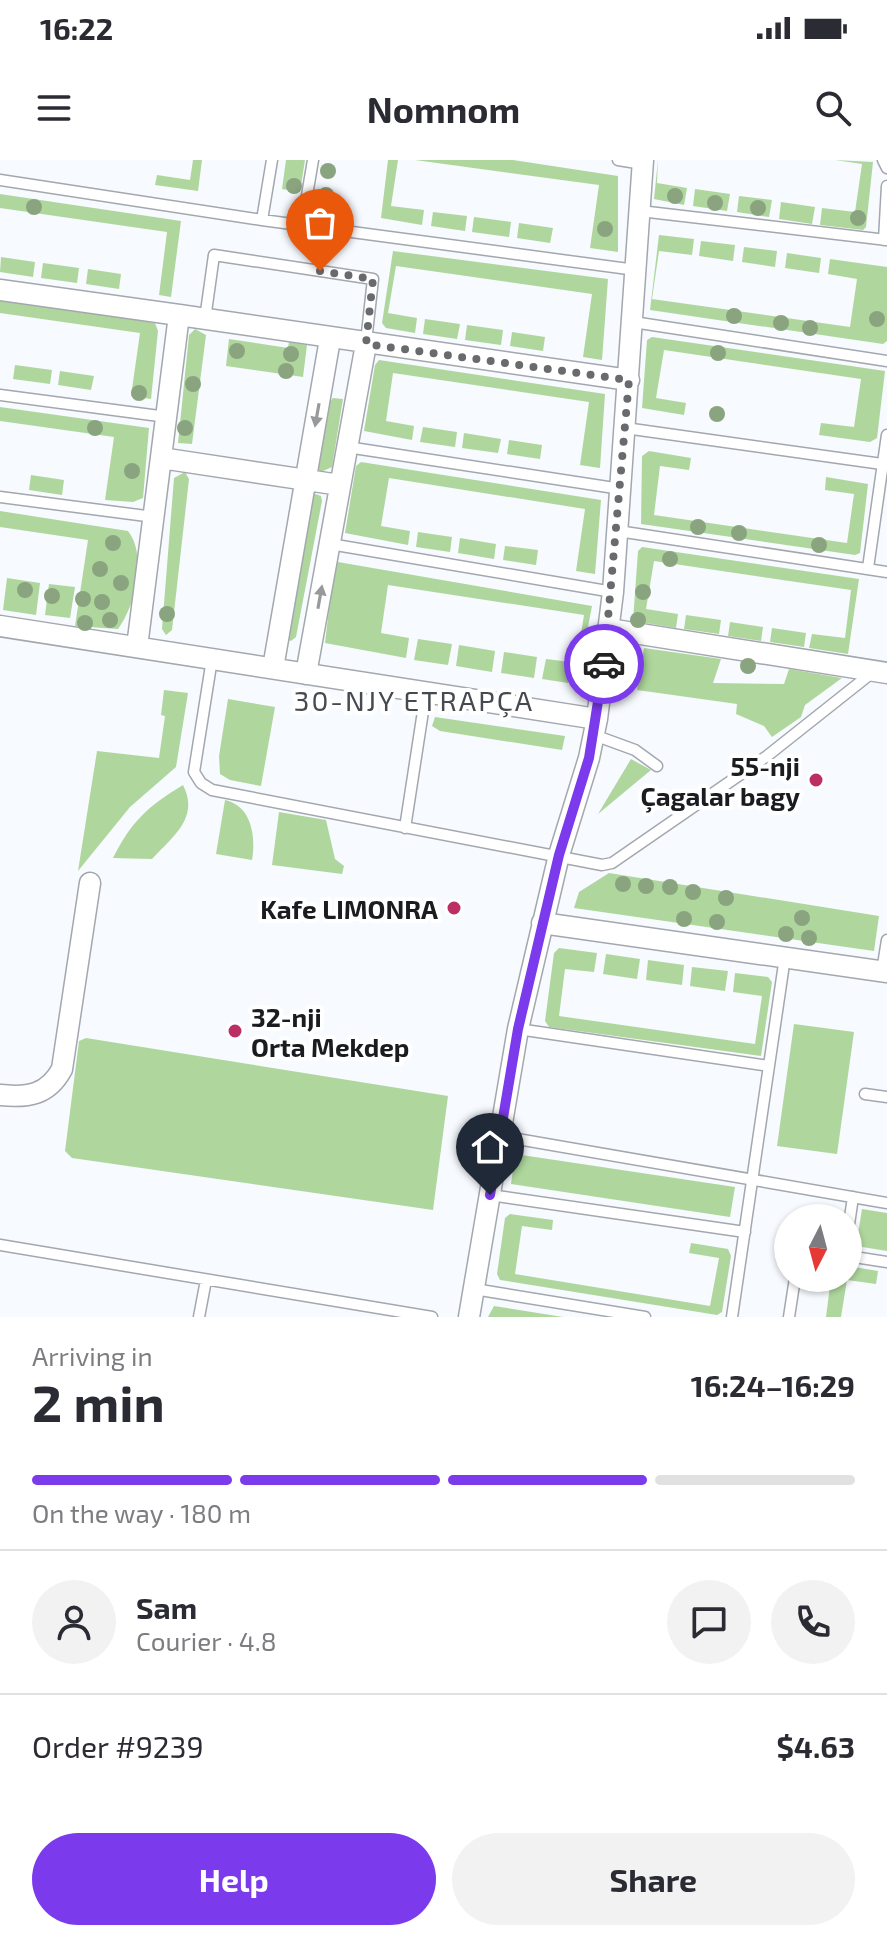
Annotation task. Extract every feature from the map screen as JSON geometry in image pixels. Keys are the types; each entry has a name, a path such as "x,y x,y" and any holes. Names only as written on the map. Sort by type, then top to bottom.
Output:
{"street":[{"path":"469,1317 518,1029 559,855 595,727 613,592 643,162"},
{"path":"0,290 629,380"},
{"path":"137,647 179,315"},
{"path":"273,668 330,339"},
{"path":"306,674 366,344"},
{"path":"161,458 340,485"},
{"path":"0,626 426,692 595,727"},
{"path":"609,629 881,672"},
{"path":"0,1095 31,1095 47,1090 62,1069 90,883"},
{"path":"542,923 884,971"}],"lane":[{"path":"262,220 272,160"},
{"path":"302,225 313,160"},
{"path":"618,160 643,162"},
{"path":"883,160 887,168"},
{"path":"0,180 262,220 636,270"},
{"path":"640,211 886,240 887,186"},
{"path":"205,319 214,255 373,279 366,344"},
{"path":"633,322 887,361"},
{"path":"0,395 167,417"},
{"path":"625,428 882,464"},
{"path":"868,568 887,440"},
{"path":"347,447 621,489"},
{"path":"0,497 154,517"},
{"path":"618,531 887,572"},
{"path":"330,544 613,592"},
{"path":"212,658 194,772 201,783 212,790 602,865 612,863 767,756 881,672"},
{"path":"405,828 426,692"},
{"path":"595,727 657,766"},
{"path":"884,971 887,940"},
{"path":"732,1317 785,957"},
{"path":"518,1029 769,1066"},
{"path":"865,1094 887,1097"},
{"path":"500,1136 753,1177 887,1203"},
{"path":"490,1195 745,1232"},
{"path":"852,1204 853,1197"},
{"path":"0,1245 432,1317"},
{"path":"862,1258 887,1262"},
{"path":"199,1317 206,1280"},
{"path":"474,1289 645,1317"},
{"path":"789,1317 793,1292"}],"green space":[{"path":"193,160 202,160 198,191 155,185 157,175 190,180"},
{"path":"286,160 305,160 300,192 282,189"},
{"path":"388,160 398,160 391,206 424,210 422,225 381,218"},
{"path":"415,160 513,160 618,176 618,252 590,248 599,185"},
{"path":"658,160 657,183 687,188 684,205 654,199"},
{"path":"835,160 873,162 866,227 863,230 820,225 822,208 855,212 862,164"},
{"path":"695,189 730,194 727,211 693,206"},
{"path":"0,194 181,221 171,297 159,295 167,232 0,208"},
{"path":"739,196 772,200 769,217 737,212"},
{"path":"781,202 815,207 812,224 779,219"},
{"path":"433,212 467,216 465,231 431,226"},
{"path":"474,217 511,222 509,237 472,232"},
{"path":"519,223 553,228 550,243 517,238"},
{"path":"659,235 694,239 692,255 659,251 652,299 850,327 857,279 828,274 830,259 887,267 887,341 883,344 650,310"},
{"path":"701,241 735,245 733,261 699,256"},
{"path":"744,247 777,251 775,267 742,262"},
{"path":"393,251 608,279 602,360 583,357 592,294 396,266 388,313 417,318 415,333 386,328 382,323"},
{"path":"787,253 821,258 819,273 785,268"},
{"path":"1,257 35,262 33,277 0,272"},
{"path":"43,263 79,268 77,283 41,278"},
{"path":"88,269 121,274 119,289 86,284"},
{"path":"0,299 155,323 158,331 151,399 131,396 140,333 0,313"},
{"path":"425,319 460,324 457,339 423,334"},
{"path":"467,325 503,330 501,345 465,340"},
{"path":"195,329 206,335 192,444 178,443 189,335"},
{"path":"512,332 545,337 543,351 510,346"},
{"path":"652,337 885,371 877,438 870,442 819,435 821,423 854,427 861,379 664,350 656,398 686,403 684,415 642,408 647,340"},
{"path":"229,339 288,348 289,342 307,345 303,377 226,366"},
{"path":"379,360 605,394 600,468 580,465 589,402 393,373 386,421 414,426 412,440 364,431 375,365"},
{"path":"15,365 52,370 50,384 13,379"},
{"path":"60,371 94,376 91,390 58,385"},
{"path":"333,398 343,399 332,467 321,472 315,468 321,412"},
{"path":"0,407 149,428 143,498 133,502 105,500 114,437 0,421"},
{"path":"423,427 457,432 455,447 420,442"},
{"path":"464,433 501,439 498,453 462,448"},
{"path":"509,440 542,445 540,459 507,454"},
{"path":"649,451 691,458 689,470 660,466 654,515 847,543 854,494 825,490 826,477 868,484 860,553 855,555 641,524 642,456"},
{"path":"361,462 601,500 595,574 576,571 585,509 389,478 381,526 410,531 408,545 345,533 356,466"},
{"path":"185,472 189,479 172,630 166,635 162,629 174,478"},
{"path":"31,475 64,480 62,495 29,490"},
{"path":"313,493 321,496 322,501 296,637 291,641 287,639"},
{"path":"0,511 128,531 137,553 137,580 130,607 118,629 75,626 88,540 0,527"},
{"path":"418,532 452,537 450,552 416,547"},
{"path":"460,538 496,544 494,559 458,553"},
{"path":"505,546 538,550 536,565 503,560"},
{"path":"642,547 859,579 848,654 809,648 812,634 845,638 851,590 654,561 646,609 678,614 676,628 633,621 638,551"},
{"path":"338,562 592,606 577,684 573,684 584,615 388,585 381,633 409,638 406,658 325,643 334,567"},
{"path":"7,578 40,583 36,615 3,610"},
{"path":"49,584 75,587 70,618 45,615"},
{"path":"686,615 721,620 719,634 684,629"},
{"path":"730,622 763,627 761,641 728,636"},
{"path":"772,628 806,633 804,647 770,642"},
{"path":"418,639 452,644 448,665 414,660"},
{"path":"459,645 495,651 492,672 456,666"},
{"path":"644,648 721,659 713,683 784,684 789,669 842,678 805,705 801,717 772,737 764,726 736,714 737,704 637,690"},
{"path":"504,652 537,657 534,678 501,673"},
{"path":"546,659 571,662 568,683 542,679"},
{"path":"164,690 188,693 176,767 130,807 78,871 97,751 159,758 165,716 161,715"},
{"path":"228,699 275,707 261,786 230,780 220,774 219,756"},
{"path":"435,717 565,736 562,750 440,731 432,726"},
{"path":"631,759 651,770 598,814"},
{"path":"183,785 188,807 186,817 168,843 152,859 113,858 142,816"},
{"path":"225,800 241,809 250,824 252,860 216,854"},
{"path":"279,812 326,820 335,859 344,866 342,874 272,865"},
{"path":"609,873 879,916 874,951 574,908 579,892"},
{"path":"559,948 597,953 594,972 565,969 559,1016 755,1044 762,996 733,992 735,973 768,977 772,982 761,1056 549,1027 545,1021 554,953"},
{"path":"606,954 640,959 637,979 603,974"},
{"path":"648,960 684,965 682,985 646,980"},
{"path":"692,967 728,971 725,991 690,986"},
{"path":"794,1024 854,1032 837,1154 777,1146"},
{"path":"86,1038 448,1096 433,1210 72,1158 65,1151 79,1041"},
{"path":"515,1154 735,1187 730,1217 511,1184"},
{"path":"862,1209 887,1213 887,1251 862,1247"},
{"path":"510,1214 553,1220 552,1230 522,1226 515,1274 710,1306 719,1258 689,1253 691,1243 728,1249 731,1256 722,1312 717,1315 500,1280 497,1274 505,1218"},
{"path":"862,1268 878,1271 876,1284 862,1282"},
{"path":"829,1292 845,1292 841,1317 826,1317"},
{"path":"494,1306 563,1317 488,1317"}],"way so far":[{"path":"320,271 373,279 366,344 629,380 616,562 604,664"}],"place":[{"name":"55-nji Çagalar bagy","path":"816,780"},
{"name":"Kafe LIMONRA","path":"454,908"},
{"name":"32-nji Orta Mekdep","path":"235,1031"}],"district":[{"name":"30-NJY ETRAPÇA","path":"414,700"}],"route":[{"path":"490,1195 518,1029 559,855 589,758 604,664"}]}
